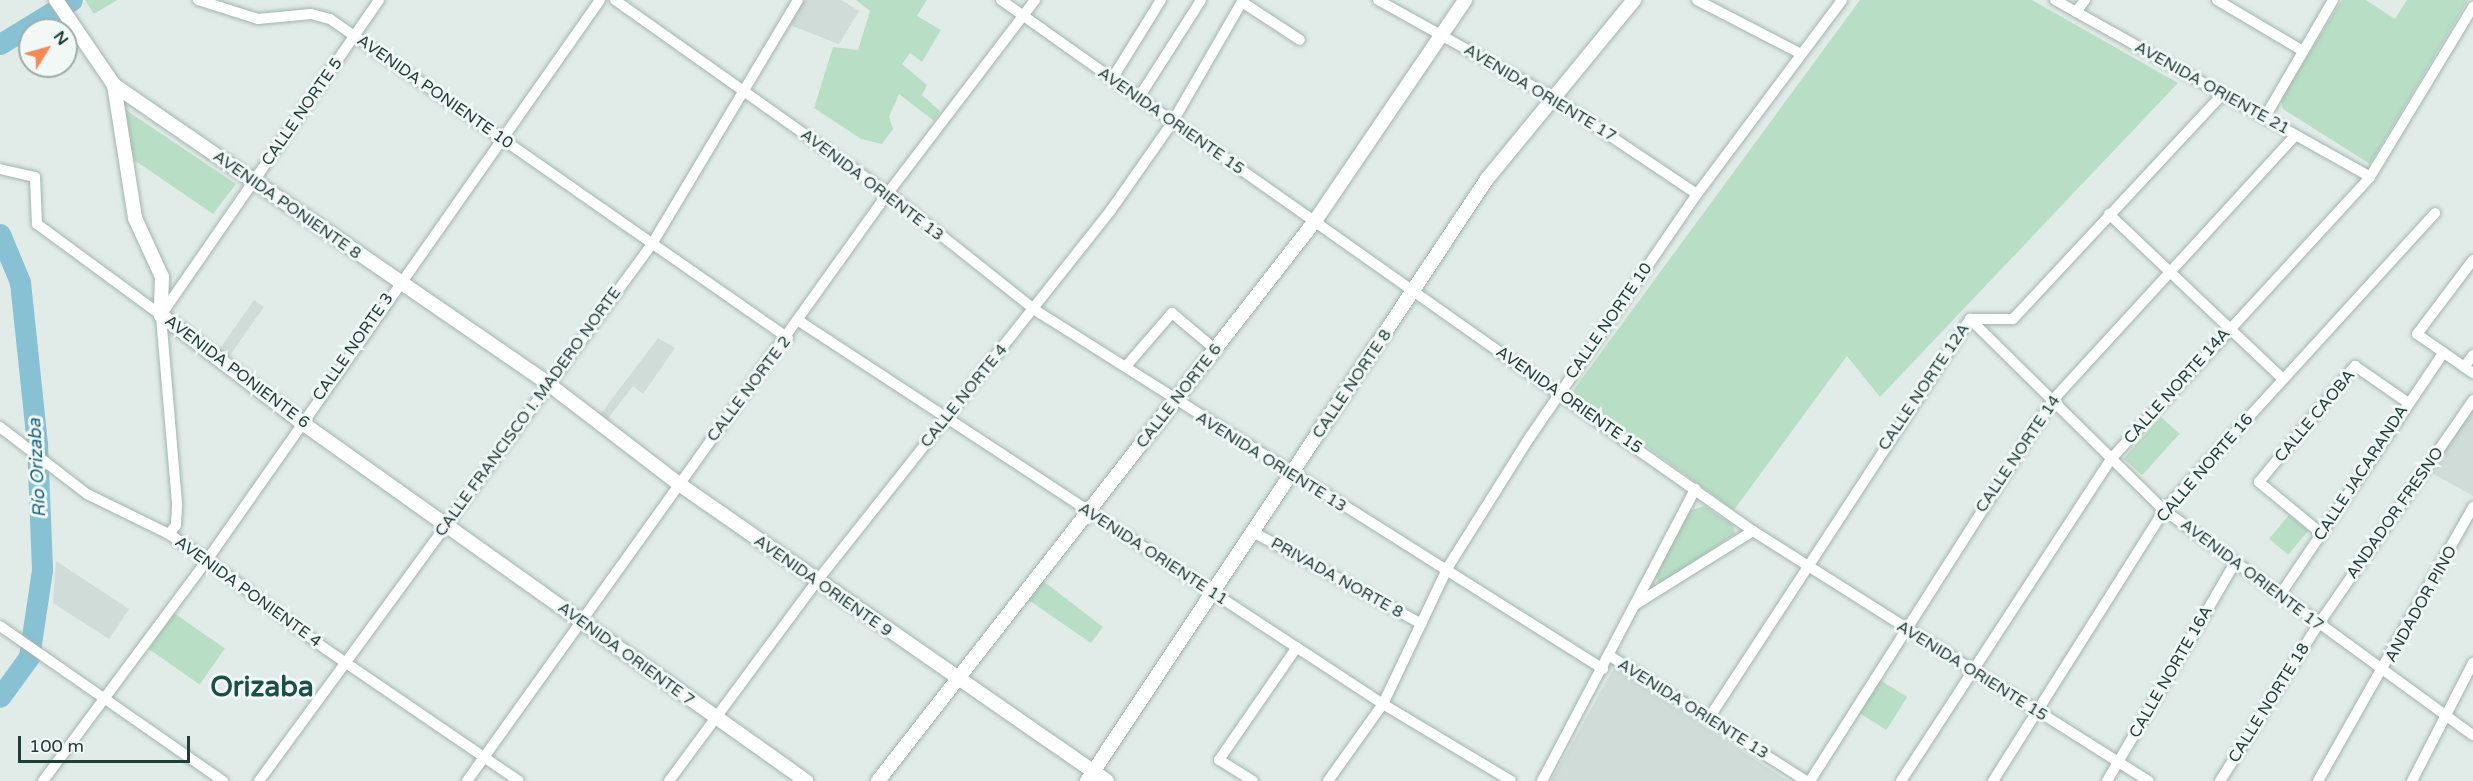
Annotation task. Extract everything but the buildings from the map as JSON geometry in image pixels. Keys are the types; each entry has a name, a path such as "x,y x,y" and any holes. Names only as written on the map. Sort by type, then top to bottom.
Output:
{"street":[{"name":"AVENIDA PONIENTE 8","path":"56,0 114,85 253,180 397,284 546,382"},
{"name":"AVENIDA PONIENTE 10","path":"198,0 271,21 321,15 503,138 652,244"},
{"name":"CALLE NORTE 5","path":"161,315 181,282 356,37 379,0"},
{"name":"CALLE NORTE 3","path":"43,781 207,560 397,284 600,0"},
{"name":"AVENIDA ORIENTE 13","path":"615,0 888,193 1035,310 1127,365 1174,402 1291,476 1448,567 1602,669"},
{"name":"CALLE FRANCISCO I. MADERO NORTE","path":"259,781 448,524 546,382 652,244 798,0"},
{"name":"AVENIDA ORIENTE 15","path":"1000,0 1172,123 1316,220 1753,531 1903,629 2149,781"},
{"name":"CALLE NORTE 2","path":"466,781 679,484 788,338 888,193 1035,0"},
{"path":"1112,79 1161,0"},
{"path":"1138,99 1201,0"},
{"name":"AVENIDA ORIENTE 17","path":"1378,0 1552,97 1697,194"},
{"name":"CALLE NORTE 6","path":"878,781 956,678 1089,513 1316,220 1445,36 1465,0"},
{"name":"CALLE NORTE 8","path":"1090,776 1415,292 1487,179 1552,97 1634,0"},
{"path":"1697,0 1801,54"},
{"name":"CALLE NORTE 10","path":"1328,781 1383,704 1448,567 1560,393 1697,194 1842,0"},
{"name":"AVENIDA ORIENTE 21","path":"2055,0 2221,96 2265,117 2370,177"},
{"path":"2076,12 2085,0"},
{"path":"2217,0 2303,51"},
{"path":"2265,117 2333,0"},
{"path":"1243,1 1300,40"},
{"name":"CALLE NORTE 4","path":"669,781 817,581 944,418 1035,310 1172,123 1243,1"},
{"name":"CALLE NORTE 14A","path":"1900,781 2110,460 2370,177 2473,7"},
{"path":"114,85 135,218 162,277 161,315 177,503 176,525 169,534"},
{"name":"CALLE NORTE 12A","path":"1709,718 1805,565 1970,319 2013,318 2221,96"},
{"name":"CALLE NORTE 14","path":"1808,781 1903,629 2051,402 2296,135"},
{"name":"AVENIDA PONIENTE 6","path":"0,169 35,177 34,214 37,224 301,422 448,524"},
{"name":"CALLE NORTE 16","path":"1993,781 2164,510 2435,213"},
{"path":"2109,214 2168,273 2283,379"},
{"path":"652,244 788,338"},
{"path":"2473,260 2417,334 2469,370 2473,355"},
{"path":"162,277 181,282"},
{"path":"1127,365 1172,313 1216,350"},
{"name":"AVENIDA ORIENTE 17","path":"1970,319 2051,402 2164,510 2318,625 2385,669 2473,735"},
{"name":"AVENIDA ORIENTE 11","path":"799,321 1383,704 1511,781"},
{"name":"CALLE JACARANDA","path":"2280,595 2407,402 2443,353"},
{"name":"CALLE CAOBA","path":"2322,534 2258,486 2355,366 2407,402"},
{"name":"AVENIDA ORIENTE 9","path":"546,382 679,484 956,678 1090,776 1107,781"},
{"name":"ANDADOR FRESNO","path":"2318,625 2473,400"},
{"name":"AVENIDA PONIENTE 4","path":"0,428 46,458 87,494 169,534 345,663 519,781"},
{"path":"1542,781 1610,656 1636,604 1642,582 1695,489"},
{"name":"ANDADOR PINO","path":"2318,781 2385,669 2473,507"},
{"name":"AVENIDA ORIENTE 7","path":"448,524 714,718 806,781"},
{"path":"1636,604 1658,595 1753,531"},
{"name":"PRIVADA NORTE 8","path":"1253,532 1422,624"},
{"name":"CALLE NORTE 16A","path":"2107,781 2235,563"},
{"path":"1642,582 1658,595"},
{"name":"CALLE NORTE 18","path":"2220,781 2318,625"},
{"path":"2,627 224,781"},
{"path":"1253,781 1219,760 1298,647"},
{"name":"AVENIDA ORIENTE 13","path":"1610,656 1808,781"},
{"path":"2412,781 2473,663"}],"shaded area":[{"path":"804,0 841,0 859,11 839,44 790,25"},
{"path":"254,300 264,307 227,359 217,352"},
{"path":"658,338 675,348 643,394 633,386 606,421 599,416"},
{"path":"2473,409 2473,496 2430,472"},
{"path":"56,561 129,609 109,639 53,603"},
{"path":"1614,668 1788,781 1551,781"}],"green space":[{"path":"85,0 117,0 94,14"},
{"path":"856,0 927,0 917,16 941,30 922,62 910,53 902,64 927,85 922,95 940,111 934,121 899,94 889,117 893,129 882,144 861,139 814,108 833,47 858,50 870,11"},
{"path":"1860,0 2032,0 2178,83 1880,397 1847,356 1734,510 1572,392"},
{"path":"2342,0 2366,0 2395,19 2407,0 2468,0 2370,164 2283,109 2281,99"},
{"path":"120,106 236,184 213,214 134,160"},
{"path":"2161,417 2180,434 2142,475 2124,459"},
{"path":"1704,506 1733,525 1735,534 1660,584 1655,575 1689,511"},
{"path":"2289,515 2308,531 2288,555 2269,539"},
{"path":"1042,580 1103,627 1091,643 1027,599"},
{"path":"174,613 225,649 200,685 149,649"},
{"path":"1880,680 1907,697 1886,730 1859,713"}],"waterway":[{"name":"Río Orizaba","path":"0,44 72,0"},
{"name":"Río Orizaba","path":"0,234 20,282 37,444 42,570 29,657 0,697"}],"district":[{"name":"Orizaba","path":"262,687"}]}
